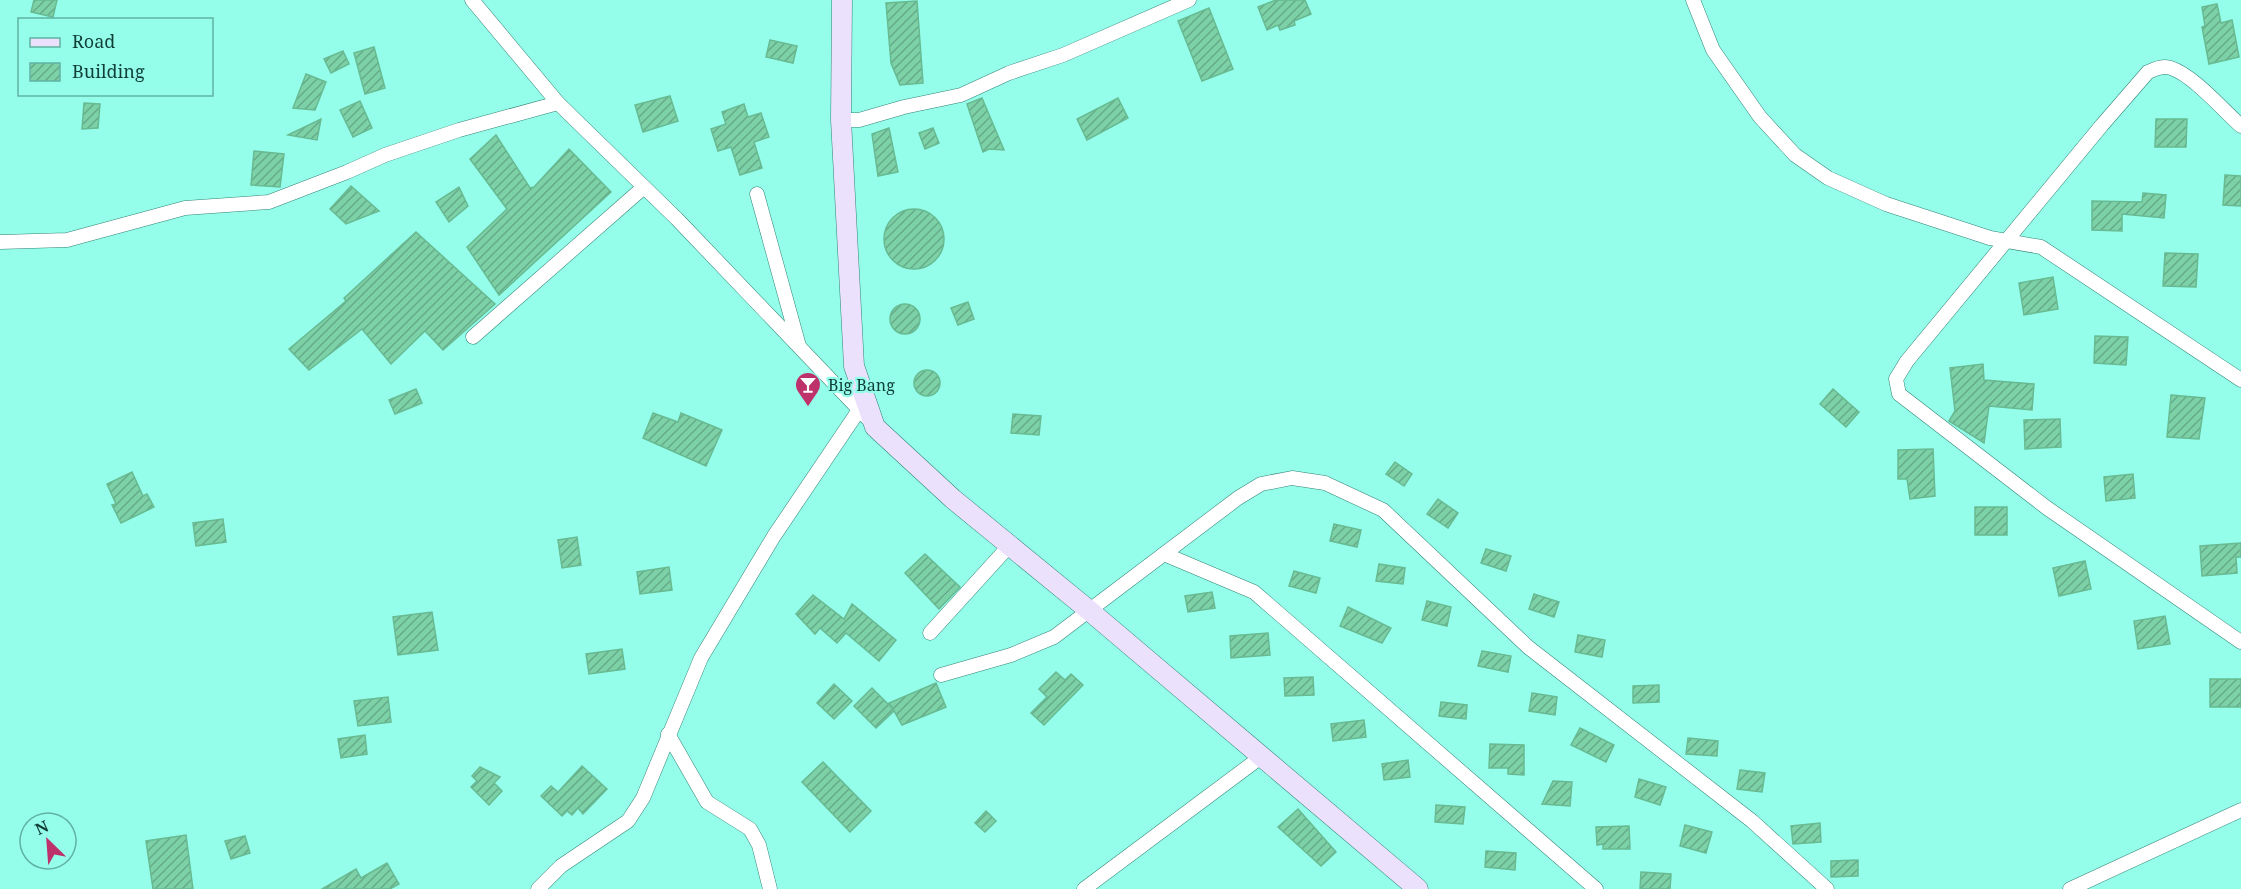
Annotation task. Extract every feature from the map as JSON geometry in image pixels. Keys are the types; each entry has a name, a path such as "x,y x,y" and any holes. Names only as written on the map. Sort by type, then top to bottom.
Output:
{"street":[{"path":"472,0 558,103 644,187 875,427 953,499 1091,612 1418,889"},
{"path":"842,0 841,120 854,366 875,427"},
{"path":"841,120 859,120 904,107 961,95 1009,74 1063,55 1189,0"},
{"path":"1693,0 1713,50 1760,117 1796,155 1828,178 1886,204 1990,238 2041,248 2241,380"},
{"path":"2241,126 2194,83 2170,68 2157,68 2148,72 1907,361 1896,379 1899,394 2047,508 2241,642"},
{"path":"0,242 67,240 185,208 269,202 385,155 459,130 558,103"},
{"path":"473,337 644,187"},
{"path":"757,194 800,348"},
{"path":"538,889 561,866 628,821 643,798 668,734 707,648 774,536 859,410"},
{"path":"941,675 1011,655 1054,638 1261,484 1292,478 1325,483 1383,510 1528,646 1752,821 1827,889"},
{"path":"930,633 1010,545"},
{"path":"1164,554 1254,592 1596,889"},
{"path":"668,734 707,801 750,829 759,845 770,889"},
{"path":"1084,889 1261,757"},
{"path":"2070,889 2241,810"}],"building":[{"path":"34,0 57,0 53,17 31,12"},
{"path":"1276,0 1305,0 1311,14 1294,21 1295,25 1280,30 1278,25 1267,30 1258,7"},
{"path":"917,1 923,83 900,85 891,63 886,3"},
{"path":"2217,4 2221,23 2232,20 2239,57 2209,64 2202,27 2205,26 2202,7"},
{"path":"1209,8 1233,69 1202,81 1178,21"},
{"path":"770,40 797,46 793,63 766,57"},
{"path":"374,47 385,88 365,94 354,53"},
{"path":"343,51 349,64 331,73 324,59"},
{"path":"306,74 326,82 315,110 293,108"},
{"path":"670,96 678,121 643,132 635,105"},
{"path":"982,98 1004,150 989,149 983,152 967,104"},
{"path":"1118,98 1128,118 1087,140 1077,119"},
{"path":"360,101 372,128 353,137 340,110"},
{"path":"84,103 100,104 98,128 82,129"},
{"path":"744,104 748,117 761,113 769,137 754,142 762,168 740,175 731,147 718,151 711,129 726,124 722,112"},
{"path":"321,119 317,140 288,135"},
{"path":"2156,119 2187,119 2186,147 2155,147"},
{"path":"889,128 898,172 878,176 872,134"},
{"path":"933,128 939,143 925,149 919,133"},
{"path":"496,135 530,188 534,187 569,149 611,192 499,295 467,247 507,209 470,159"},
{"path":"254,151 284,154 280,187 251,185"},
{"path":"2225,175 2241,176 2241,206 2223,205"},
{"path":"351,186 379,211 346,224 330,209"},
{"path":"459,187 468,206 449,222 436,202"},
{"path":"2143,193 2166,195 2164,218 2122,214 2122,231 2092,230 2092,201 2142,202"},
{"path":"908,209 920,209 936,217 942,227 944,239 942,251 936,261 920,269 908,269 892,261 884,245 884,233 892,217"},
{"path":"416,232 495,304 443,350 425,331 391,364 362,329 309,370 289,349 346,301 344,298"},
{"path":"2165,253 2198,254 2196,287 2163,286"},
{"path":"2053,277 2058,309 2024,315 2019,283"},
{"path":"968,302 974,319 958,325 951,308"},
{"path":"905,304 915,309 920,319 915,329 905,334 895,329 890,319 895,309"},
{"path":"2095,336 2128,337 2126,365 2094,363"},
{"path":"1983,364 1984,380 2034,384 2032,410 1989,406 1984,443 1949,421 1955,411 1950,368"},
{"path":"927,370 936,374 940,383 936,392 927,396 918,392 914,383 918,374"},
{"path":"416,389 422,403 395,414 389,400"},
{"path":"1833,389 1859,412 1846,427 1820,404"},
{"path":"2171,395 2205,398 2199,439 2167,437"},
{"path":"653,413 678,422 681,413 722,430 706,466 643,438"},
{"path":"1013,414 1041,416 1039,435 1011,433"},
{"path":"2060,419 2061,447 2025,449 2024,420"},
{"path":"1933,449 1935,496 1910,499 1907,479 1898,479 1898,450"},
{"path":"1395,462 1412,474 1404,486 1386,474"},
{"path":"132,472 143,496 147,494 154,507 121,523 112,505 116,504 107,484"},
{"path":"2133,474 2135,498 2106,501 2104,477"},
{"path":"1438,499 1458,513 1448,528 1427,514"},
{"path":"1975,507 2007,507 2007,535 1975,535"},
{"path":"223,519 226,542 196,546 193,523"},
{"path":"1334,524 1361,530 1357,547 1330,541"},
{"path":"577,537 581,565 562,568 558,540"},
{"path":"2241,543 2241,557 2236,557 2237,573 2202,576 2200,546"},
{"path":"1486,549 1511,556 1506,571 1481,563"},
{"path":"925,554 960,587 939,609 905,573"},
{"path":"2085,561 2091,589 2059,596 2053,568"},
{"path":"1379,564 1405,568 1403,584 1376,581"},
{"path":"669,567 672,590 640,594 637,572"},
{"path":"1294,571 1320,578 1316,593 1289,586"},
{"path":"1212,592 1215,608 1188,612 1185,596"},
{"path":"1534,594 1559,602 1554,617 1529,609"},
{"path":"813,595 844,619 852,604 896,640 879,661 846,633 837,643 820,628 815,634 796,614"},
{"path":"1427,601 1451,607 1447,626 1422,620"},
{"path":"1348,607 1391,628 1382,643 1340,626"},
{"path":"432,612 438,650 398,655 393,617"},
{"path":"2165,616 2170,644 2138,649 2134,621"},
{"path":"1268,633 1270,655 1231,658 1230,636"},
{"path":"1578,635 1605,640 1602,657 1575,652"},
{"path":"622,649 625,669 589,674 586,654"},
{"path":"1482,651 1511,656 1508,672 1478,666"},
{"path":"1056,672 1065,680 1071,674 1083,685 1044,725 1031,713 1047,697 1039,689"},
{"path":"1313,677 1314,695 1285,696 1284,678"},
{"path":"2210,679 2241,679 2241,707 2210,707"},
{"path":"936,683 946,707 902,725 894,711 876,728 854,706 872,688 894,710 889,703"},
{"path":"834,684 852,701 834,719 817,703"},
{"path":"1659,685 1659,702 1633,703 1633,686"},
{"path":"1532,693 1557,697 1555,715 1529,711"},
{"path":"388,697 391,722 358,726 354,701"},
{"path":"1441,702 1467,705 1466,719 1439,716"},
{"path":"1364,720 1366,737 1333,741 1331,724"},
{"path":"1580,728 1614,745 1606,762 1571,745"},
{"path":"365,735 367,754 341,758 338,739"},
{"path":"1688,738 1718,741 1717,756 1686,754"},
{"path":"1490,744 1524,745 1524,775 1508,774 1508,768 1489,768"},
{"path":"1408,760 1410,777 1384,780 1382,764"},
{"path":"823,762 871,811 850,832 802,782"},
{"path":"582,766 607,789 583,814 578,808 572,815 567,811 562,816 541,796 551,786 558,792"},
{"path":"480,767 500,777 494,783 502,791 489,805 471,787 477,781 472,776"},
{"path":"1740,770 1765,773 1762,792 1737,789"},
{"path":"1639,779 1666,787 1660,805 1635,797"},
{"path":"1553,781 1572,782 1570,806 1542,804"},
{"path":"1436,805 1465,807 1463,824 1435,822"},
{"path":"1298,809 1336,852 1321,866 1278,827"},
{"path":"986,811 996,821 985,832 975,823"},
{"path":"1820,823 1821,842 1793,844 1791,826"},
{"path":"1685,825 1712,832 1706,853 1680,846"},
{"path":"1629,826 1630,849 1603,849 1603,844 1597,845 1596,827"},
{"path":"186,835 193,889 153,889 146,841"},
{"path":"245,836 250,853 231,859 225,841"},
{"path":"1486,851 1516,853 1515,870 1485,867"},
{"path":"1858,860 1858,876 1831,877 1831,861"},
{"path":"387,863 399,884 390,889 322,889 356,869 361,878"},
{"path":"1641,872 1671,874 1670,889 1640,889"}],"place":[{"name":"Big Bang","path":"808,408"}]}
